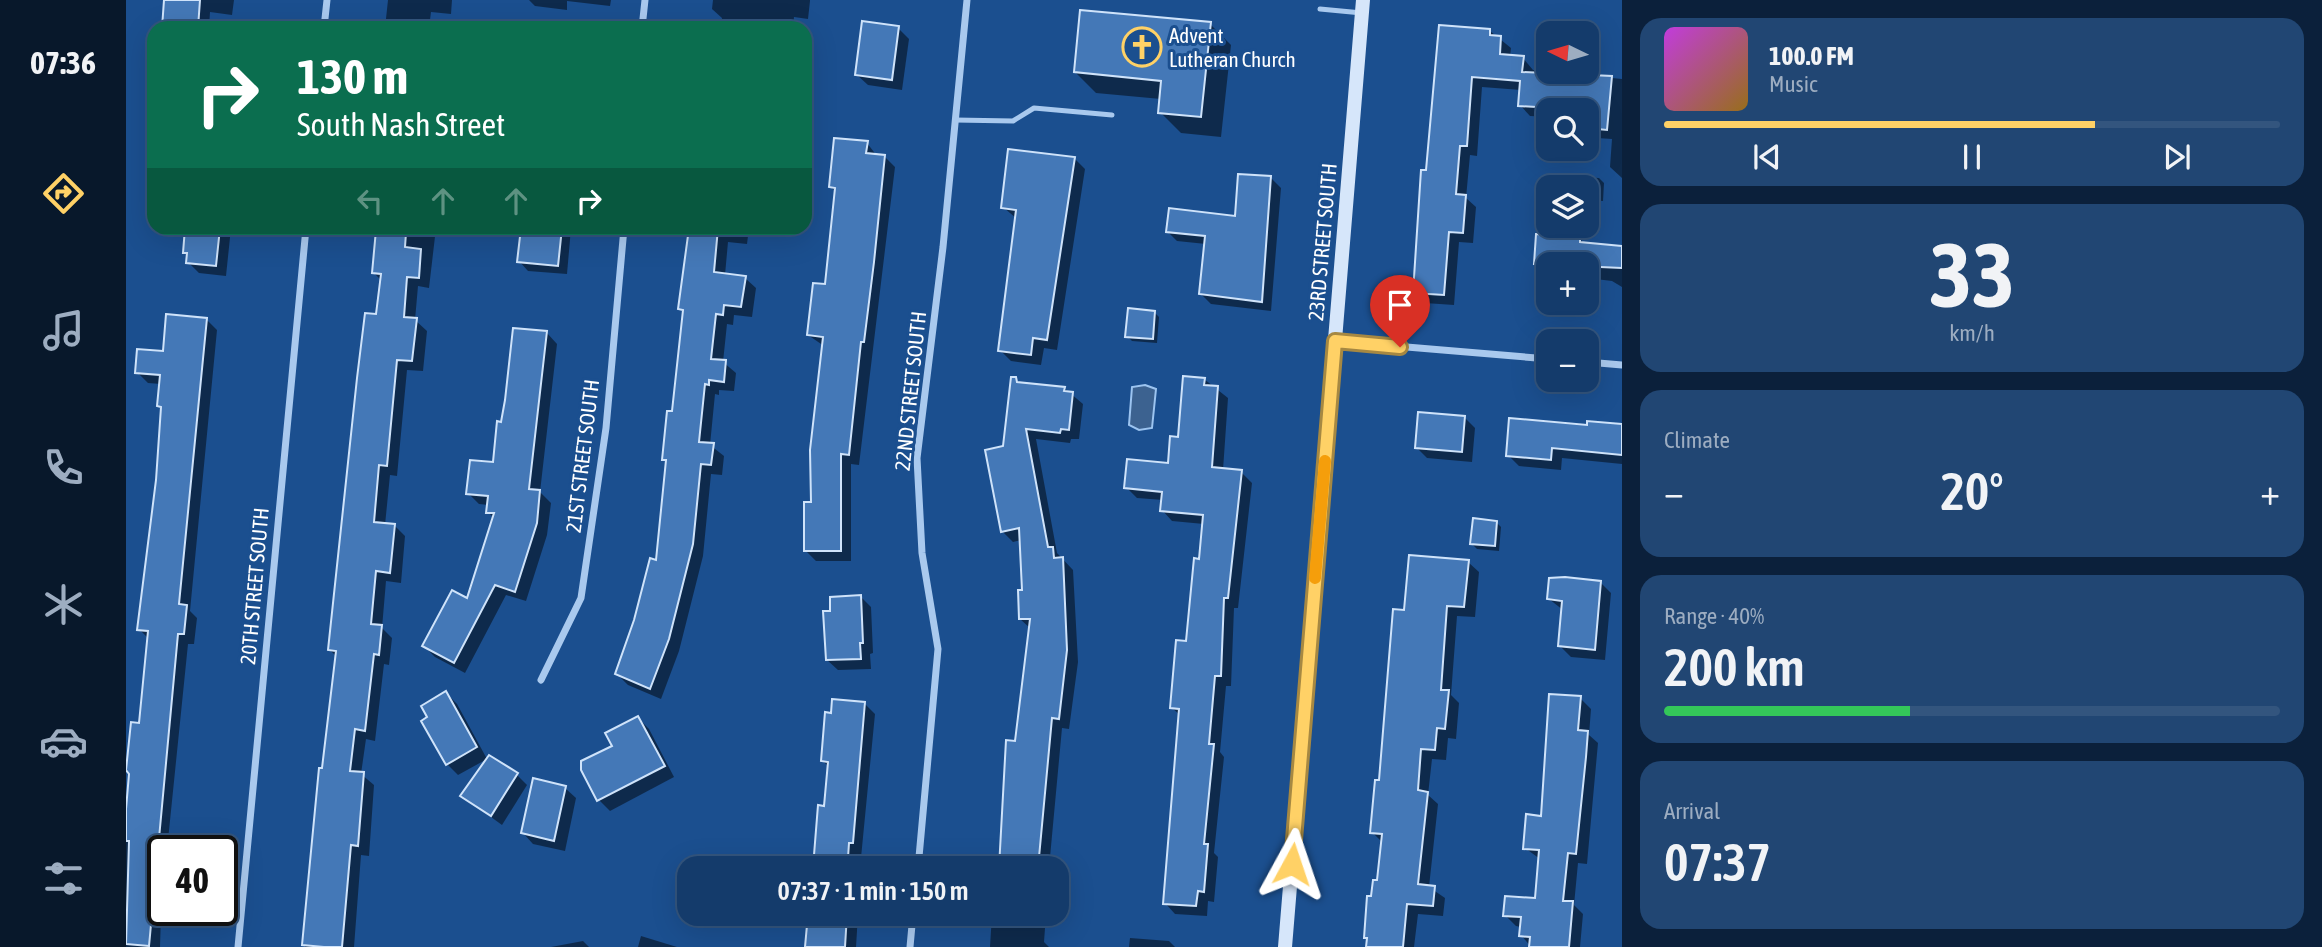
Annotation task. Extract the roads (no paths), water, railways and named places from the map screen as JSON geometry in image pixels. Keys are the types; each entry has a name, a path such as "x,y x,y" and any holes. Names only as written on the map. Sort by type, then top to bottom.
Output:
{"street":[{"path":"325,21 327,0"},
{"path":"643,21 645,0"},
{"name":"22ND STREET SOUTH","path":"919,856 938,649 922,553 917,458 967,0"},
{"name":"23RD STREET SOUTH","path":"1285,947 1362,7"},
{"name":"20TH STREET SOUTH","path":"238,947 305,235"},
{"name":"21ST STREET SOUTH","path":"541,680 581,598 606,428 623,235"},
{"path":"1335,341 1536,358"},
{"path":"1599,363 1622,365"},
{"path":"910,947 912,926"}],"lane":[{"path":"1320,9 1362,7"},
{"path":"955,121 1013,121 1034,107 1112,116"}],"water":[{"path":"1145,385 1156,389 1152,428 1139,430 1129,425 1132,387"}],"place":[{"name":"Advent Lutheran Church","path":"1142,47"}]}
